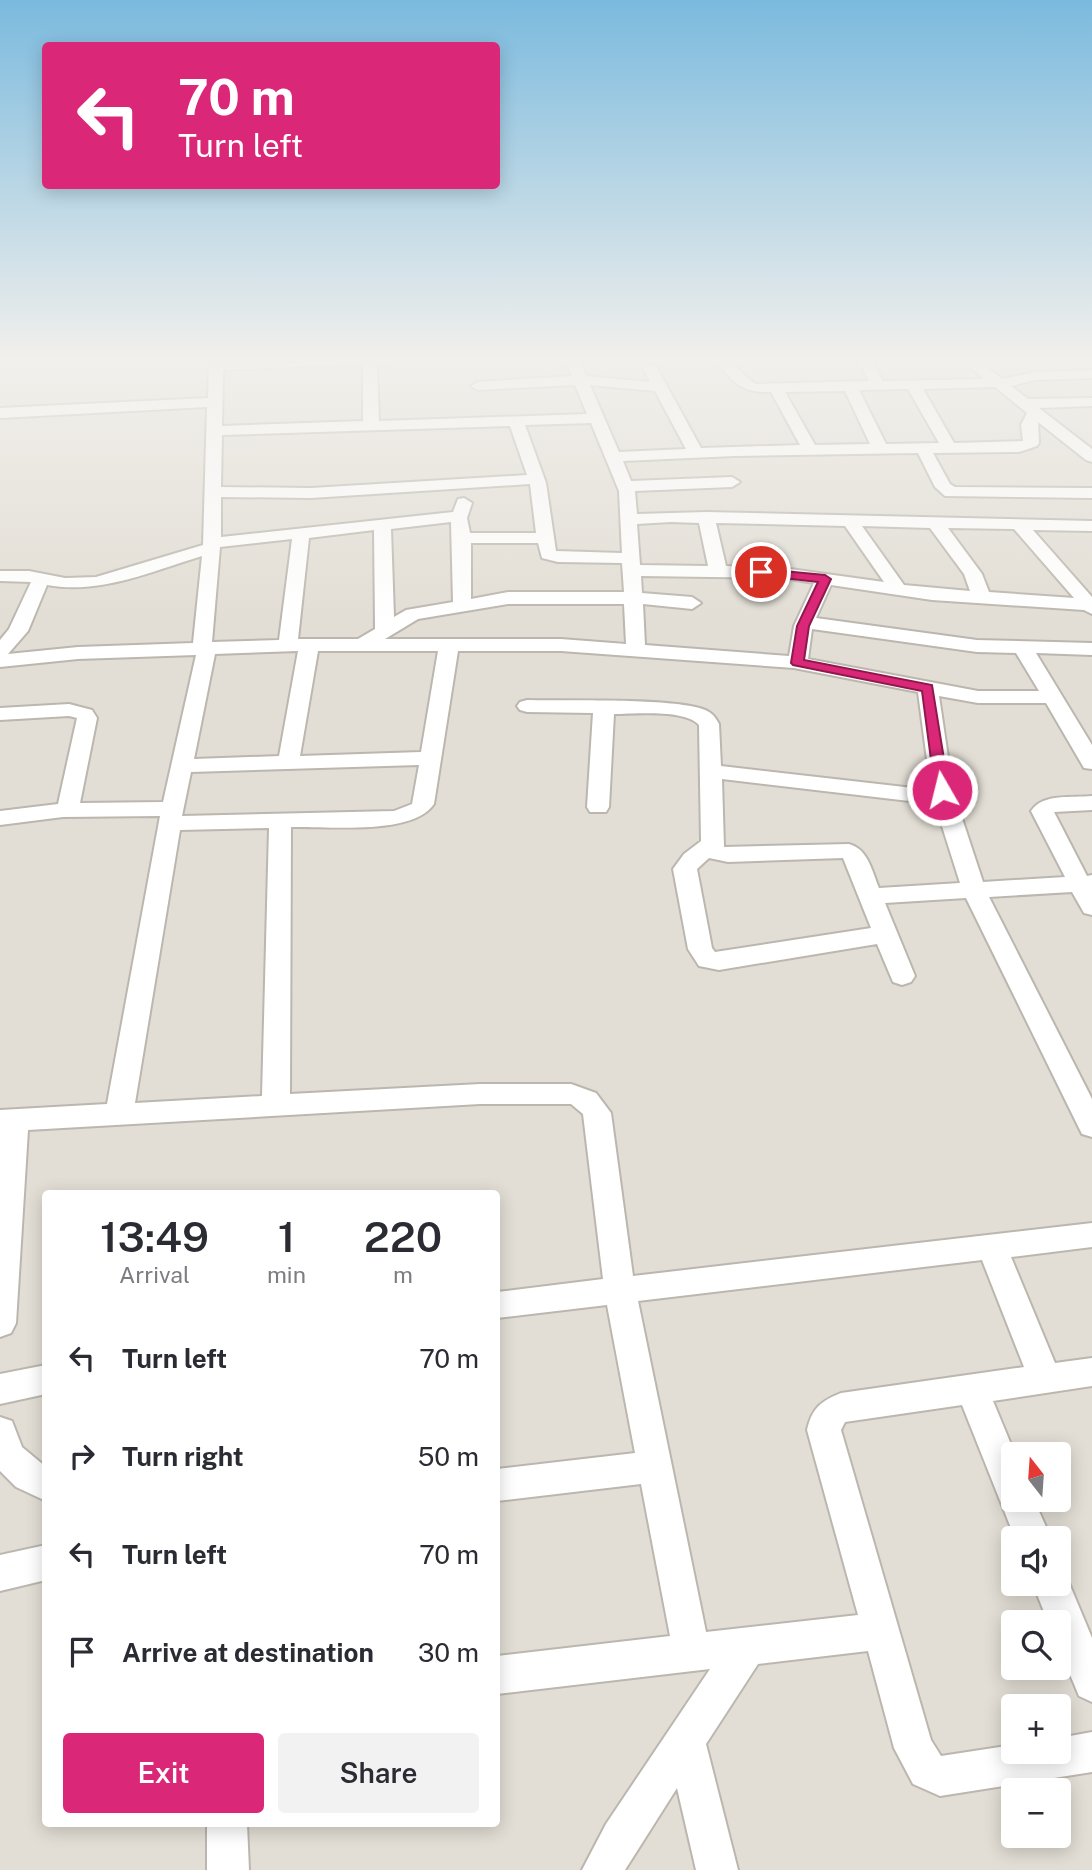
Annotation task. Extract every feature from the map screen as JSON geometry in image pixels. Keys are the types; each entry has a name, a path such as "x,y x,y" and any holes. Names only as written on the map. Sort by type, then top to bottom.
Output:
{"street":[{"path":"119,1115 171,816 205,649 212,545 214,446"},
{"path":"525,446 536,479 546,551 552,556 718,571 783,573 899,590 1090,607"},
{"path":"609,446 625,486 636,650"},
{"path":"692,446 696,453"},
{"path":"808,446 810,450"},
{"path":"613,457 1016,446"},
{"path":"923,448 943,487 951,492 1092,493"},
{"path":"213,492 311,493 536,479"},
{"path":"625,486 732,482"},
{"path":"462,606 462,538 459,516 473,484"},
{"path":"0,576 65,583 97,582 212,545 459,516"},
{"path":"629,519 706,517 1092,526"},
{"path":"706,517 718,571"},
{"path":"850,521 899,590"},
{"path":"935,522 973,574 982,598"},
{"path":"1018,524 1090,607"},
{"path":"382,525 385,630"},
{"path":"288,763 299,645 301,534"},
{"path":"462,538 544,538"},
{"path":"0,652 18,631 41,579"},
{"path":"797,663 804,625 825,579"},
{"path":"362,645 413,614 517,598 633,598 692,603"},
{"path":"804,625 812,623 977,646 1092,649"},
{"path":"0,661 78,653 299,645 561,645 797,663 986,698 1053,697"},
{"path":"0,818 68,810 280,821 409,815 419,810 423,804 449,645"},
{"path":"1023,648 1092,762"},
{"path":"928,688 944,798 974,890 1092,1126"},
{"path":"527,706 677,709 701,715 709,724 715,852 728,855 849,852 855,857 902,976"},
{"path":"598,807 604,707"},
{"path":"0,714 69,710 85,714 87,718 68,810"},
{"path":"182,766 430,758"},
{"path":"710,771 944,798"},
{"path":"1092,803 1047,806 1042,811 1085,884 1092,907"},
{"path":"276,1106 280,821"},
{"path":"713,844 692,859 685,869 700,949 708,960 885,934"},
{"path":"870,896 1085,884"},
{"path":"0,1323 7,1121 480,1094 571,1094 583,1097 592,1104 597,1113 620,1290 692,1653"},
{"path":"500,1305 1092,1235"},
{"path":"992,1247 1045,1379"},
{"path":"1092,1372 841,1408 832,1411 826,1418 824,1430 914,1748 927,1770 940,1776 1092,1752"},
{"path":"0,1389 42,1380"},
{"path":"972,1389 1001,1460"},
{"path":"0,1433 7,1454 17,1469 42,1483"},
{"path":"500,1485 655,1466"},
{"path":"0,1573 42,1563"},
{"path":"1056,1596 1092,1683"},
{"path":"500,1675 880,1630"},
{"path":"603,1870 620,1838 748,1646"},
{"path":"685,1740 717,1870"},
{"path":"227,1827 228,1870"}],"route":[{"path":"761,572 825,579 803,626 797,663 928,688 942,790"}]}
